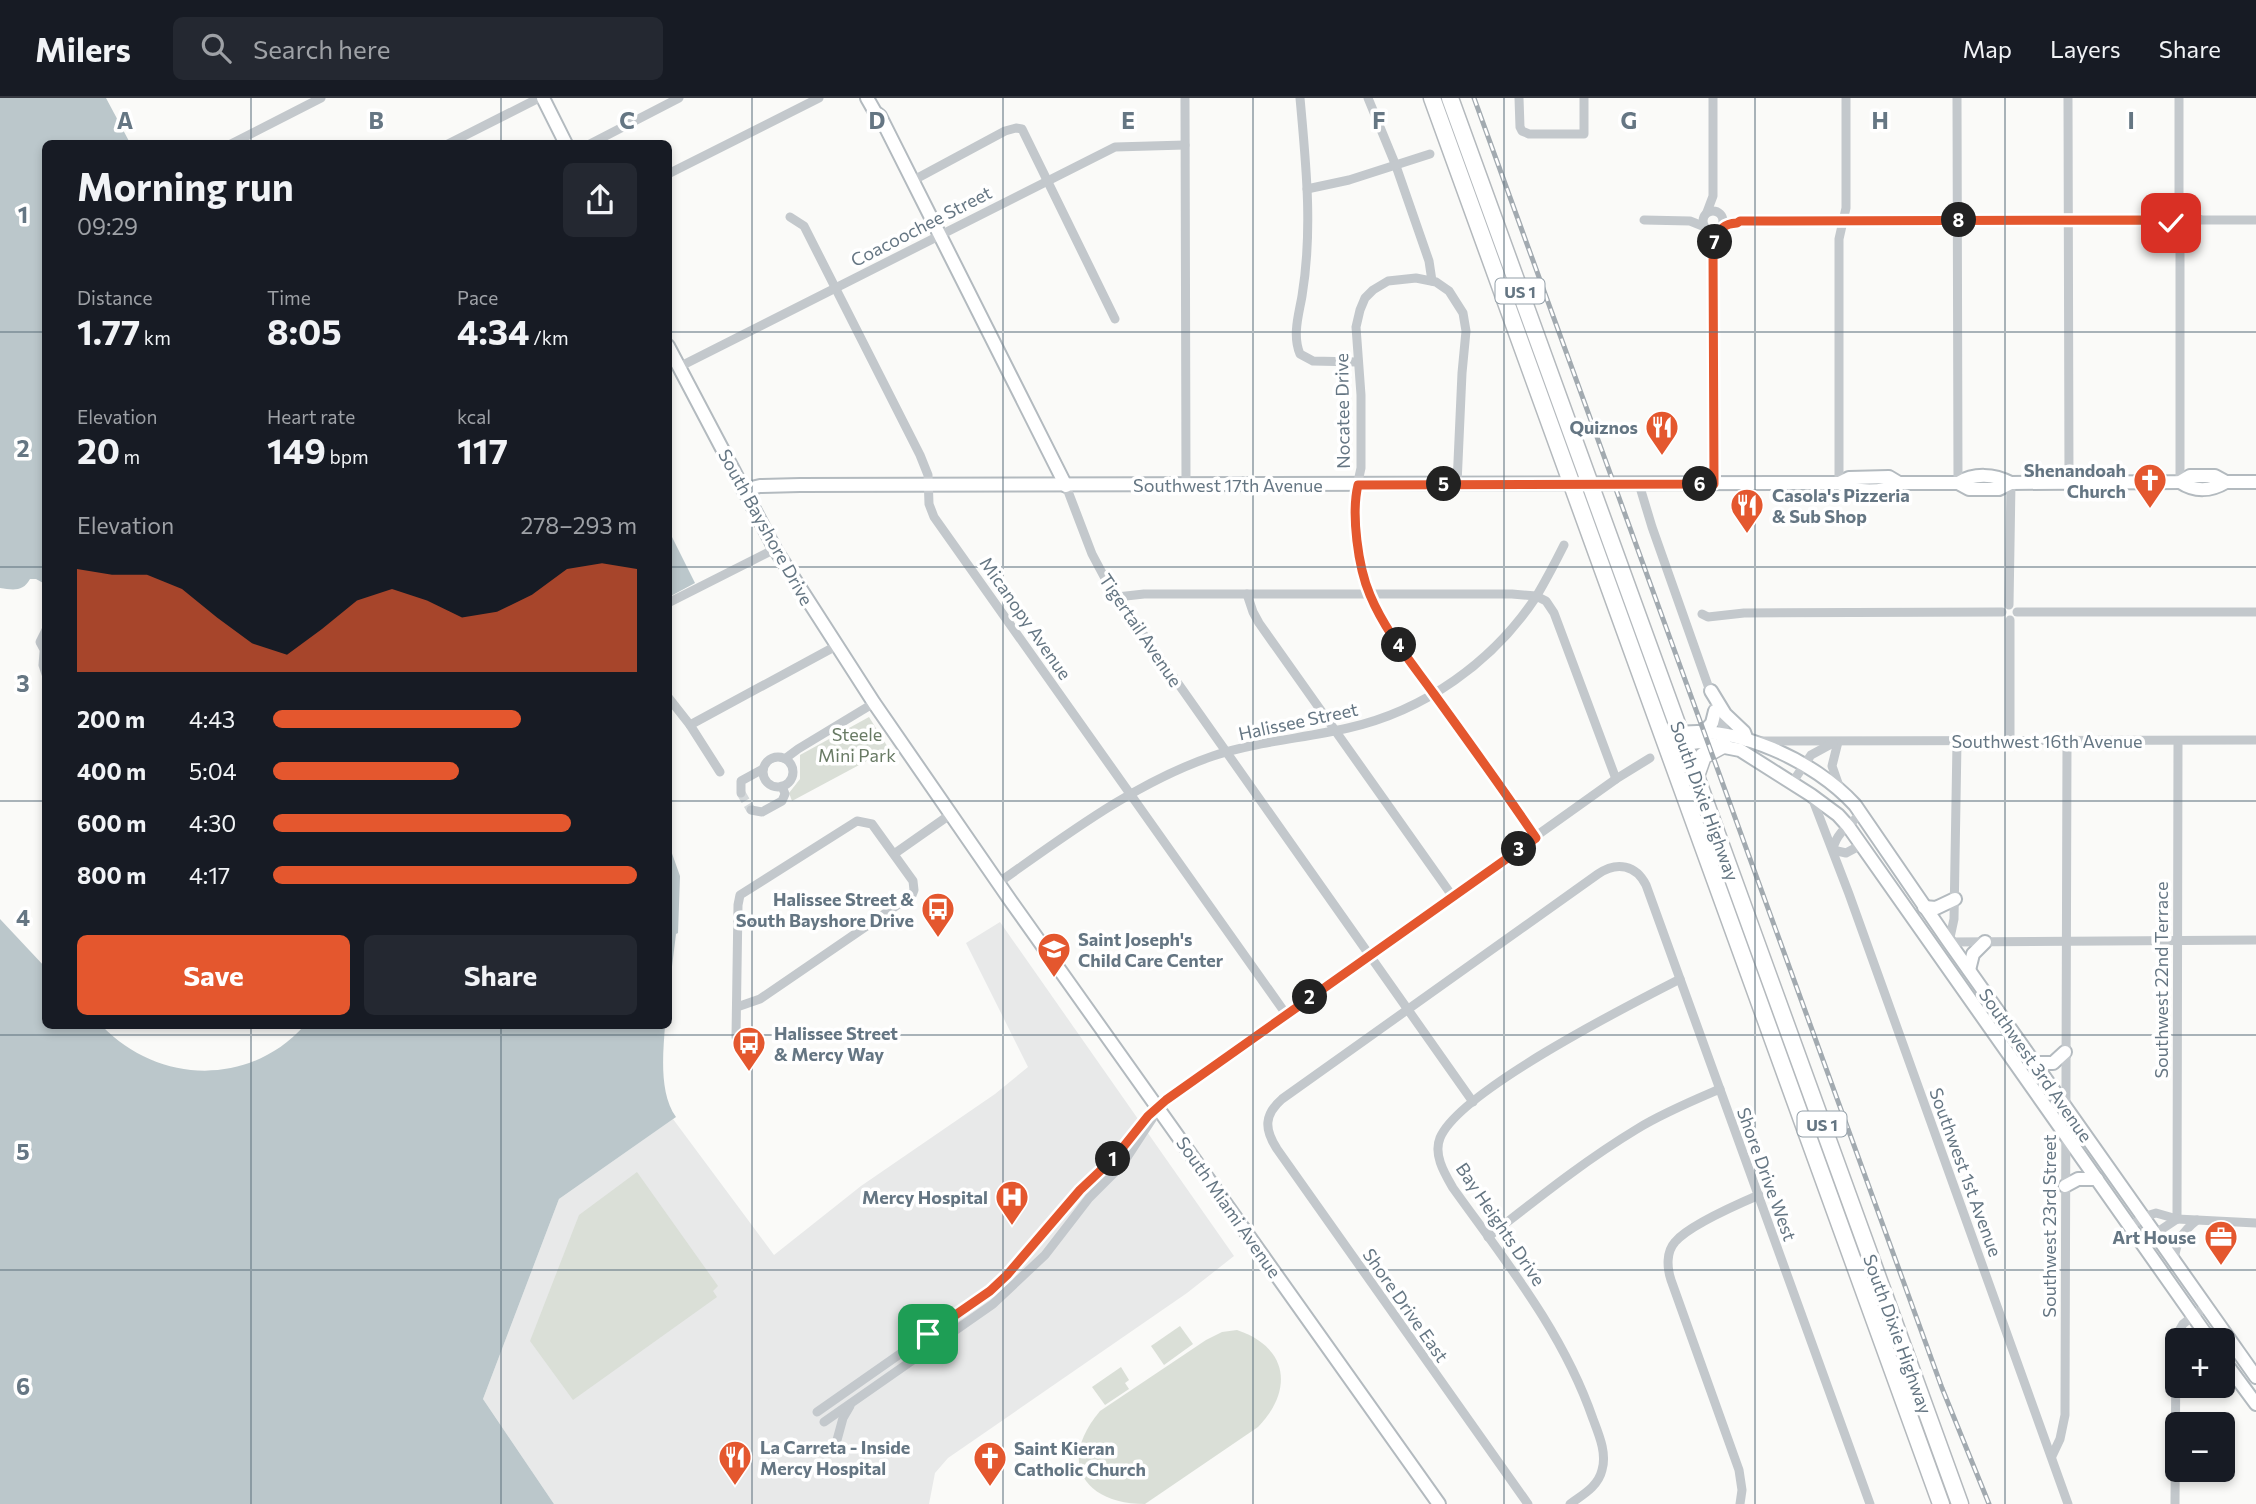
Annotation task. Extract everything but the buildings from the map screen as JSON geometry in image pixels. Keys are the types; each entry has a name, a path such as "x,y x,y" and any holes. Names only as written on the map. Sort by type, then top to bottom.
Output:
{"highway":[{"name":"South Dixie Highway","path":"1432,98 1941,1504"},
{"name":"South Dixie Highway","path":"1450,98 1960,1504"},
{"path":"1696,776 1703,756 1728,743"}],"main road":[{"path":"541,98 564,140"},
{"name":"Tigertail Avenue","path":"867,98 880,116"},
{"name":"Tigertail Avenue","path":"877,98 880,116 1066,486"},
{"name":"South Bayshore Drive","path":"672,354 775,549 874,703"},
{"name":"Southwest 17th Avenue","path":"743,490 761,486 1839,483 1849,478 1889,477 1899,483 1958,483 1969,477 1999,477 2011,483 2180,482 2190,476 2215,476 2226,482 2256,482"},
{"path":"1711,691 1725,714 1751,741"},
{"name":"South Miami Avenue","path":"874,703 998,883 1439,1504"},
{"path":"1703,733 1712,723 1715,711"},
{"name":"Southwest 16th Avenue","path":"1665,742 1703,733 1749,754 1792,783"},
{"name":"Southwest 16th Avenue","path":"1682,738 1699,742 1751,741 1804,765"},
{"name":"Southwest 3rd Avenue","path":"1804,765 1841,790 1861,814 2255,1376"},
{"name":"Southwest 3rd Avenue","path":"1792,783 1848,826 2201,1328"},
{"path":"1924,907 1936,908 1955,900"},
{"path":"1936,951 1949,942"},
{"path":"1969,970 1973,954 1985,942"},
{"path":"2034,1063 2053,1063 2065,1052"},
{"path":"2065,1186 2078,1179 2097,1179"},
{"path":"2235,1376 2256,1404"}],"street":[{"path":"239,140 321,98"},
{"path":"456,140 541,98"},
{"path":"598,140 679,98"},
{"path":"672,172 819,98"},
{"path":"1185,98 1186,485"},
{"path":"1300,98 1309,245 1296,328 1298,350 1313,361 1357,362"},
{"path":"1368,98 1396,166 1432,269 1432,281 1453,296 1460,306 1465,322 1457,484"},
{"path":"1519,98 1519,124 1522,131 1530,134 1584,134 1584,98"},
{"path":"1713,98 1713,214 1706,228 1713,246 1714,484"},
{"path":"1839,483 1839,239 1846,208 1846,98"},
{"path":"1957,98 1958,483"},
{"path":"2068,98 2069,483"},
{"path":"2179,98 2180,482"},
{"path":"912,181 1005,131 1022,129 1115,319"},
{"name":"Coacoochee Street","path":"678,367 1119,146 1185,145"},
{"path":"1307,189 1349,180 1430,153"},
{"path":"1713,214 1721,228"},
{"path":"1644,220 1690,221 1713,214 1740,221 2256,220"},
{"name":"Micanopy Avenue","path":"790,217 803,226 920,455 927,472 929,504 934,517 1286,1014"},
{"path":"1690,221 1713,231 1740,221"},
{"path":"1713,246 1721,228"},
{"name":"Nocatee Drive","path":"1432,281 1416,278 1388,281 1369,293 1357,320 1361,468 1354,500 1360,557 1369,594 1388,628 1536,838"},
{"path":"2010,742 2011,483"},
{"path":"1639,484 1728,743"},
{"name":"Tigertail Avenue","path":"1066,486 1092,554 1117,597 1473,1102"},
{"name":"Halissee Street","path":"998,883 1131,794 1185,768 1227,753 1335,730 1401,711 1434,695 1492,648 1536,596 1564,545"},
{"path":"672,601 775,549"},
{"path":"1117,597 1144,594 1536,596 1546,601 1554,613 1615,779"},
{"path":"1247,594 1255,617 1453,897"},
{"path":"1682,614 1718,611 1733,614 2256,612"},
{"path":"690,725 836,646"},
{"path":"672,702 720,772"},
{"path":"786,758 874,703"},
{"name":"Southwest 16th Avenue","path":"1751,741 2256,740"},
{"path":"1792,783 1816,752 1838,741"},
{"path":"1838,741 1832,766 1834,778 1841,790"},
{"name":"Southwest 23rd Street","path":"2052,1456 2060,1439 2065,1415 2067,741"},
{"name":"Southwest 22nd Terrace","path":"2177,1219 2178,741"},
{"path":"1957,742 1955,900 1949,942 2256,940"},
{"path":"741,793 741,781 763,769 774,757 786,758 792,764 794,772 792,779 782,786 775,786 768,783 763,769"},
{"path":"817,1412 990,1291 1037,1243 1080,1190 1121,1151 1148,1116 1166,1100 1615,779 1650,758"},
{"path":"751,810 755,813 762,812 782,801 785,794 782,786"},
{"name":"Southwest 1st Avenue","path":"1811,795 2068,1504"},
{"path":"894,854 951,814"},
{"path":"1861,814 1835,839 1833,850 1846,853 1861,845"},
{"path":"736,1037 739,897 858,821 867,821 874,825 913,881 915,890 912,895 760,999 737,1007"},
{"name":"Shore Drive West","path":"1409,1009 1603,871 1613,866 1622,866 1634,870 1643,878 1870,1504"},
{"name":"Bay Heights Drive","path":"1570,1504 1600,1477 1604,1459 1599,1435 1582,1388 1557,1335 1447,1177 1438,1144 1445,1129 1473,1102 1569,1039 1680,979"},
{"name":"Shore Drive East","path":"1409,1009 1282,1099 1270,1110 1266,1121 1267,1130 1272,1142 1528,1504"},
{"path":"1488,1237 1570,1173 1615,1143 1657,1118 1720,1088"},
{"path":"824,1422 993,1304 1043,1258 1092,1195 1127,1158 1158,1108"},
{"path":"1080,1190 1092,1195"},
{"path":"1741,1504 1742,1482 1739,1470 1671,1280 1668,1263 1671,1248 1679,1238 1704,1222 1759,1195"},
{"path":"2130,1227 2143,1217 2155,1213 2177,1219 2256,1223"},
{"path":"2141,1243 2177,1219"},
{"path":"2175,1261 2175,1247 2179,1239 2197,1220"},
{"path":"1037,1243 1043,1258"},
{"path":"2180,1328 2206,1306"},
{"path":"928,1334 935,1344"},
{"path":"852,1387 857,1398"},
{"path":"837,1440 843,1418 857,1398"},
{"path":"2175,1504 2177,1398"}],"shaded area":[{"path":"0,98 106,98 128,140 42,140 42,582 30,579 21,588 0,588"},
{"path":"672,537 695,583 672,595"},
{"path":"672,853 680,876 672,967"},
{"path":"0,919 42,964 42,1029 106,1029 125,1045 149,1059 176,1068 203,1071 231,1068 257,1060 282,1046 301,1029 665,1029 665,1085 676,1117 559,1199 483,1399 554,1504 0,1504"},
{"name":"Mercy Hospital","path":"1000,922 1234,1256 1187,1293 948,1458 935,1473 929,1504 554,1504 483,1399 559,1199 673,1119 774,1255 861,1186 995,1094 1028,1067 966,943"}],"green space":[{"name":"Steele Mini Park","path":"869,717 889,749 792,801 789,793 800,779 800,755"},
{"path":"1682,758 1953,1504 1949,1504 1910,1399 1681,764"},
{"path":"637,1172 718,1286 713,1291 717,1297 573,1400 530,1341 579,1215"},
{"path":"1180,1326 1193,1344 1164,1365 1151,1346"},
{"path":"1237,1330 1267,1347 1276,1358 1280,1371 1281,1385 1277,1399 1258,1427 1145,1504 1106,1497 1093,1488 1084,1477 1079,1463 1080,1447 1087,1430 1100,1411 1206,1340 1222,1332"},
{"path":"1121,1367 1129,1380 1125,1383 1129,1389 1105,1405 1092,1387"}],"tunnel":[{"path":"741,793 751,810"}],"railway":[{"path":"1474,98 1942,1388 1989,1504"}],"place":[{"name":"Quiznos","path":"1662,457"},
{"name":"Shenandoah Church","path":"2150,510"},
{"name":"Casola's Pizzeria & Sub Shop","path":"1747,535"},
{"name":"Halissee Street & South Bayshore Drive","path":"938,939"},
{"name":"Saint Joseph's Child Care Center","path":"1054,979"},
{"name":"Halissee Street & Mercy Way","path":"749,1073"},
{"name":"Mercy Hospital","path":"1012,1227"},
{"name":"Art House","path":"2221,1267"},
{"name":"La Carreta - Inside Mercy Hospital","path":"735,1487"},
{"name":"Saint Kieran Catholic Church","path":"990,1488"}],"route":[{"path":"928,1334 990,1291 1007,1275 1080,1190 1116,1156 1148,1116 1166,1100 1536,838 1388,628 1369,594 1360,557 1355,515 1354,500 1358,485 1714,484 1713,246 1722,226 1740,221 2157,220 2172,226 2171,223"}]}
